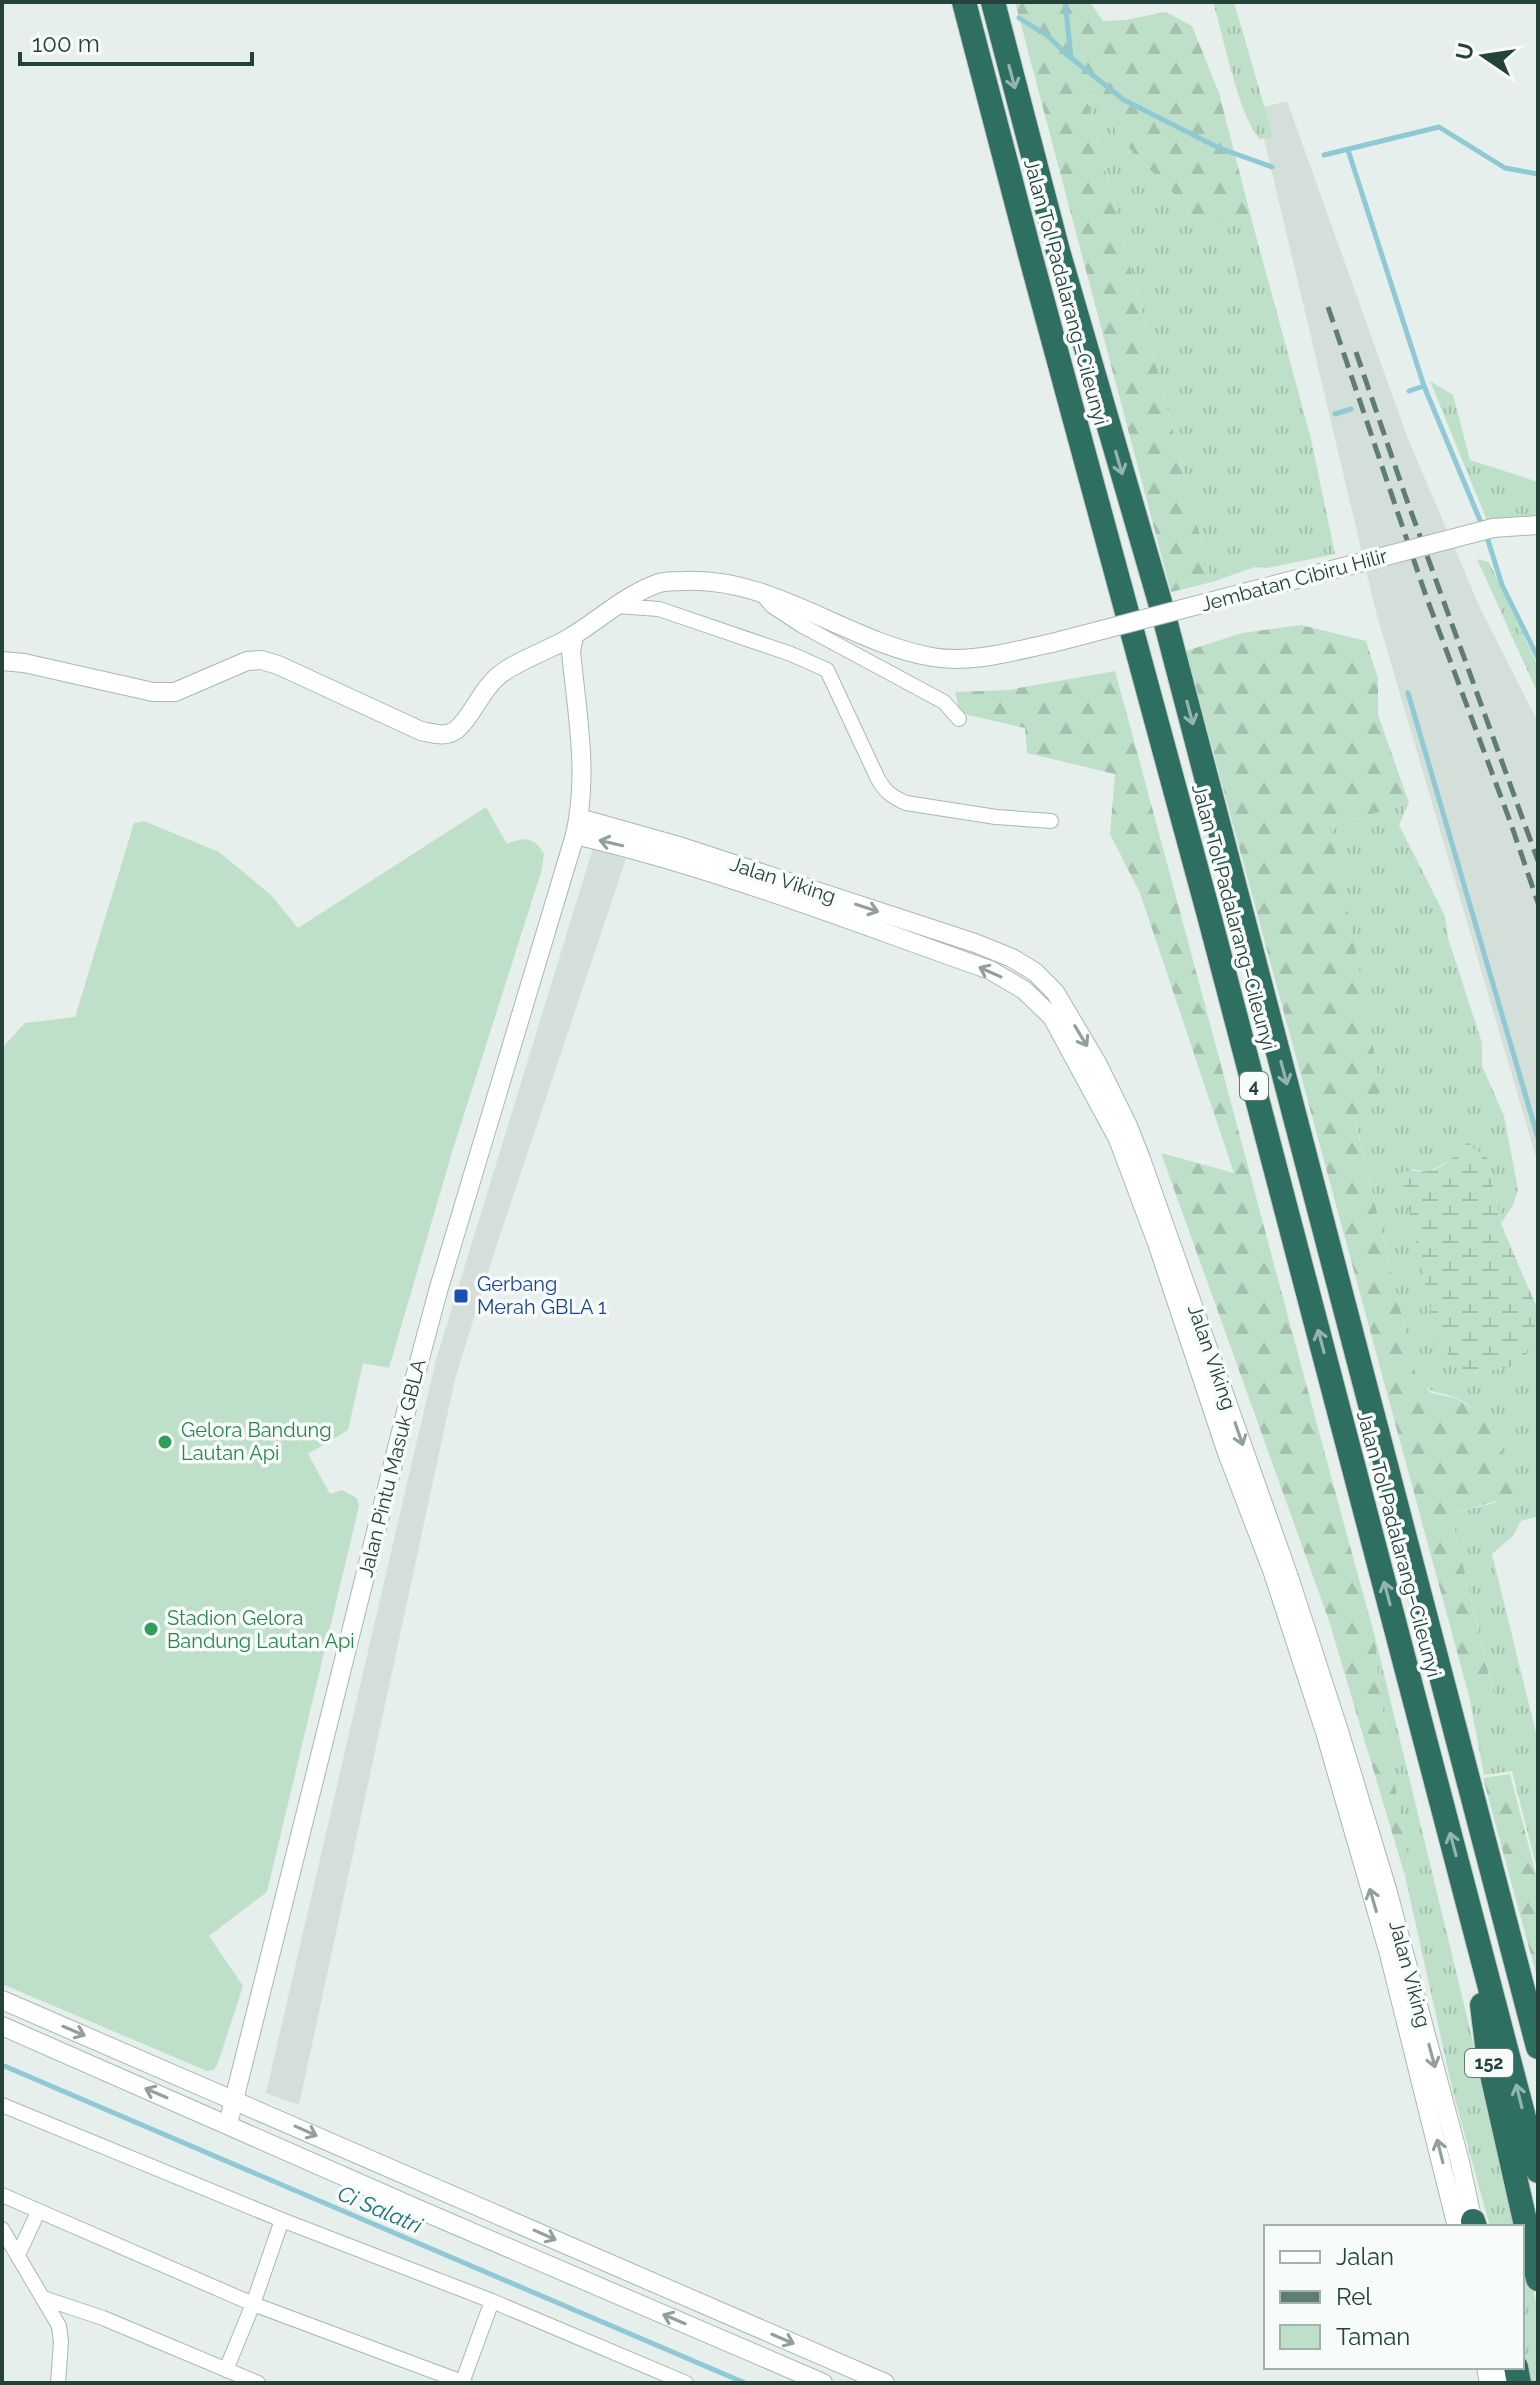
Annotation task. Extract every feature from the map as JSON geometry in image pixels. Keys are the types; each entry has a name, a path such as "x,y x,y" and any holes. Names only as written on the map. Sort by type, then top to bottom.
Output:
{"highway":[{"name":"Jalan Tol Padalarang–Cileunyi","path":"964,2 1210,919 1538,2171"},
{"name":"Jalan Tol Padalarang–Cileunyi","path":"993,2 1058,251 1164,616 1538,2047"},
{"path":"1472,1915 1502,1907"},
{"name":"152","path":"1472,1915 1489,2061 1538,2279"}],"street":[{"name":"Jembatan Cibiru Hilir","path":"2,661 24,663 153,692 175,692 247,661 261,660 421,731 446,735 465,721 482,693 498,676 662,582 716,583 762,594 902,649 934,658 958,659 1052,643 1493,528 1538,525"},
{"path":"762,594 772,606 801,625 944,702 959,719"},
{"path":"617,606 659,609 791,654 827,670 877,777 884,790 895,798 906,803 996,817 1051,821"},
{"name":"Jalan Pintu Masuk GBLA","path":"228,2124 438,1291 577,826 583,795 571,652 574,635"},
{"name":"Jalan Viking","path":"577,826 682,847 975,943 1012,958 1035,972 1055,992 1097,1063 1128,1126 1290,1580 1387,1889 1460,2162 1470,2225"},
{"path":"2,2000 885,2383"},
{"path":"2,2026 823,2383"},
{"path":"2,2105 282,2220 492,2301 686,2383"},
{"path":"2,2195 253,2304 463,2383 492,2301"},
{"path":"18,2255 38,2212"},
{"path":"226,2370 282,2220"},
{"path":"2,2229 59,2326 58,2383"},
{"path":"43,2298 79,2309 258,2383"},
{"path":"61,2342 79,2309"}],"shaded area":[{"path":"1287,101 1408,439 1481,610 1538,722 1538,1164 1376,612 1257,109"},
{"path":"593,848 626,859 455,1379 299,2105 266,2093 404,1496 436,1360"}],"green space":[{"path":"1015,2 1090,2 1103,21 1166,12 1192,26 1219,93 1252,221 1196,225 1182,202 1118,137 1107,109 1095,95 1086,96 1212,582 1171,592"},
{"path":"1213,2 1234,2 1273,137 1260,139 1245,113"},
{"path":"1095,95 1107,109 1118,137 1182,202 1196,224 1252,221 1311,439 1335,554 1267,568 1255,567 1212,582 1086,96"},
{"path":"1430,381 1453,395 1470,460 1538,482 1538,516 1488,523"},
{"path":"1477,559 1489,562 1538,666 1538,694"},
{"path":"1301,625 1366,641 1378,678 1378,715 1409,803 1330,827 1381,1091 1355,1121 1416,1375 1431,1393 1455,1398 1476,1410 1495,1430 1514,1496 1451,1514 1494,1697 1469,1696 1186,651 1242,633"},
{"path":"1115,671 1375,1637 1379,1688 1408,1861 1405,1876 1329,1621 1161,1153 1234,1173 1140,893 1110,834 1115,774 1027,753 1025,728 960,713 955,692 1008,690"},
{"path":"1409,803 1399,825 1445,916 1448,938 1482,1043 1482,1066 1504,1116 1518,1189 1513,1205 1501,1224 1488,1159 1453,1159 1428,1172 1412,1169 1438,1344 1466,1374 1522,1365 1538,1317 1538,1518 1521,1521 1513,1536 1492,1554 1538,1741 1538,1873 1512,1771 1484,1775 1469,1696 1494,1696 1451,1514 1497,1502 1494,1430 1466,1403 1430,1390 1416,1375 1355,1120 1330,827"},
{"name":"Gelora Bandung Lautan Api","path":"486,807 507,844 524,839 537,844 544,854 542,869 453,1149 389,1368 363,1363 348,1430 308,1454 330,1494 342,1490 357,1498 359,1506 267,1892 209,1936 243,1986 218,2063 214,2070 207,2071 2,1984 2,1048 25,1023 75,1017 134,823 144,821 219,852 271,895 298,928"},
{"path":"1467,1142 1488,1159 1501,1224 1538,1310 1538,1317 1522,1365 1466,1374 1438,1344 1401,1173 1440,1167"},
{"path":"1375,1637 1518,2225 1489,2225 1453,2092 1405,1876 1408,1861 1379,1688"},
{"path":"1510,1774 1538,1882 1538,1981 1483,1778"},
{"path":"1524,2252 1538,2310 1538,2383 1532,2383 1524,2353"}],"waterway":[{"path":"1065,2 1071,57"},
{"path":"1019,18 1048,36 1124,100 1219,148 1272,167"},
{"path":"1324,155 1439,127 1505,168 1538,174"},
{"path":"1348,150 1424,386 1482,525"},
{"path":"1409,391 1424,386"},
{"path":"1335,414 1351,409"},
{"path":"1486,534 1502,585 1538,658"},
{"path":"1408,693 1538,1138"},
{"name":"Ci Salatri","path":"2,2065 745,2383"}],"railway":[{"path":"1328,307 1426,596 1538,903"},
{"path":"1356,352 1538,861"}],"place":[{"name":"Gerbang Merah GBLA 1","path":"461,1296"},
{"name":"Gelora Bandung Lautan Api","path":"165,1442"},
{"name":"Stadion Gelora Bandung Lautan Api","path":"151,1629"}]}
